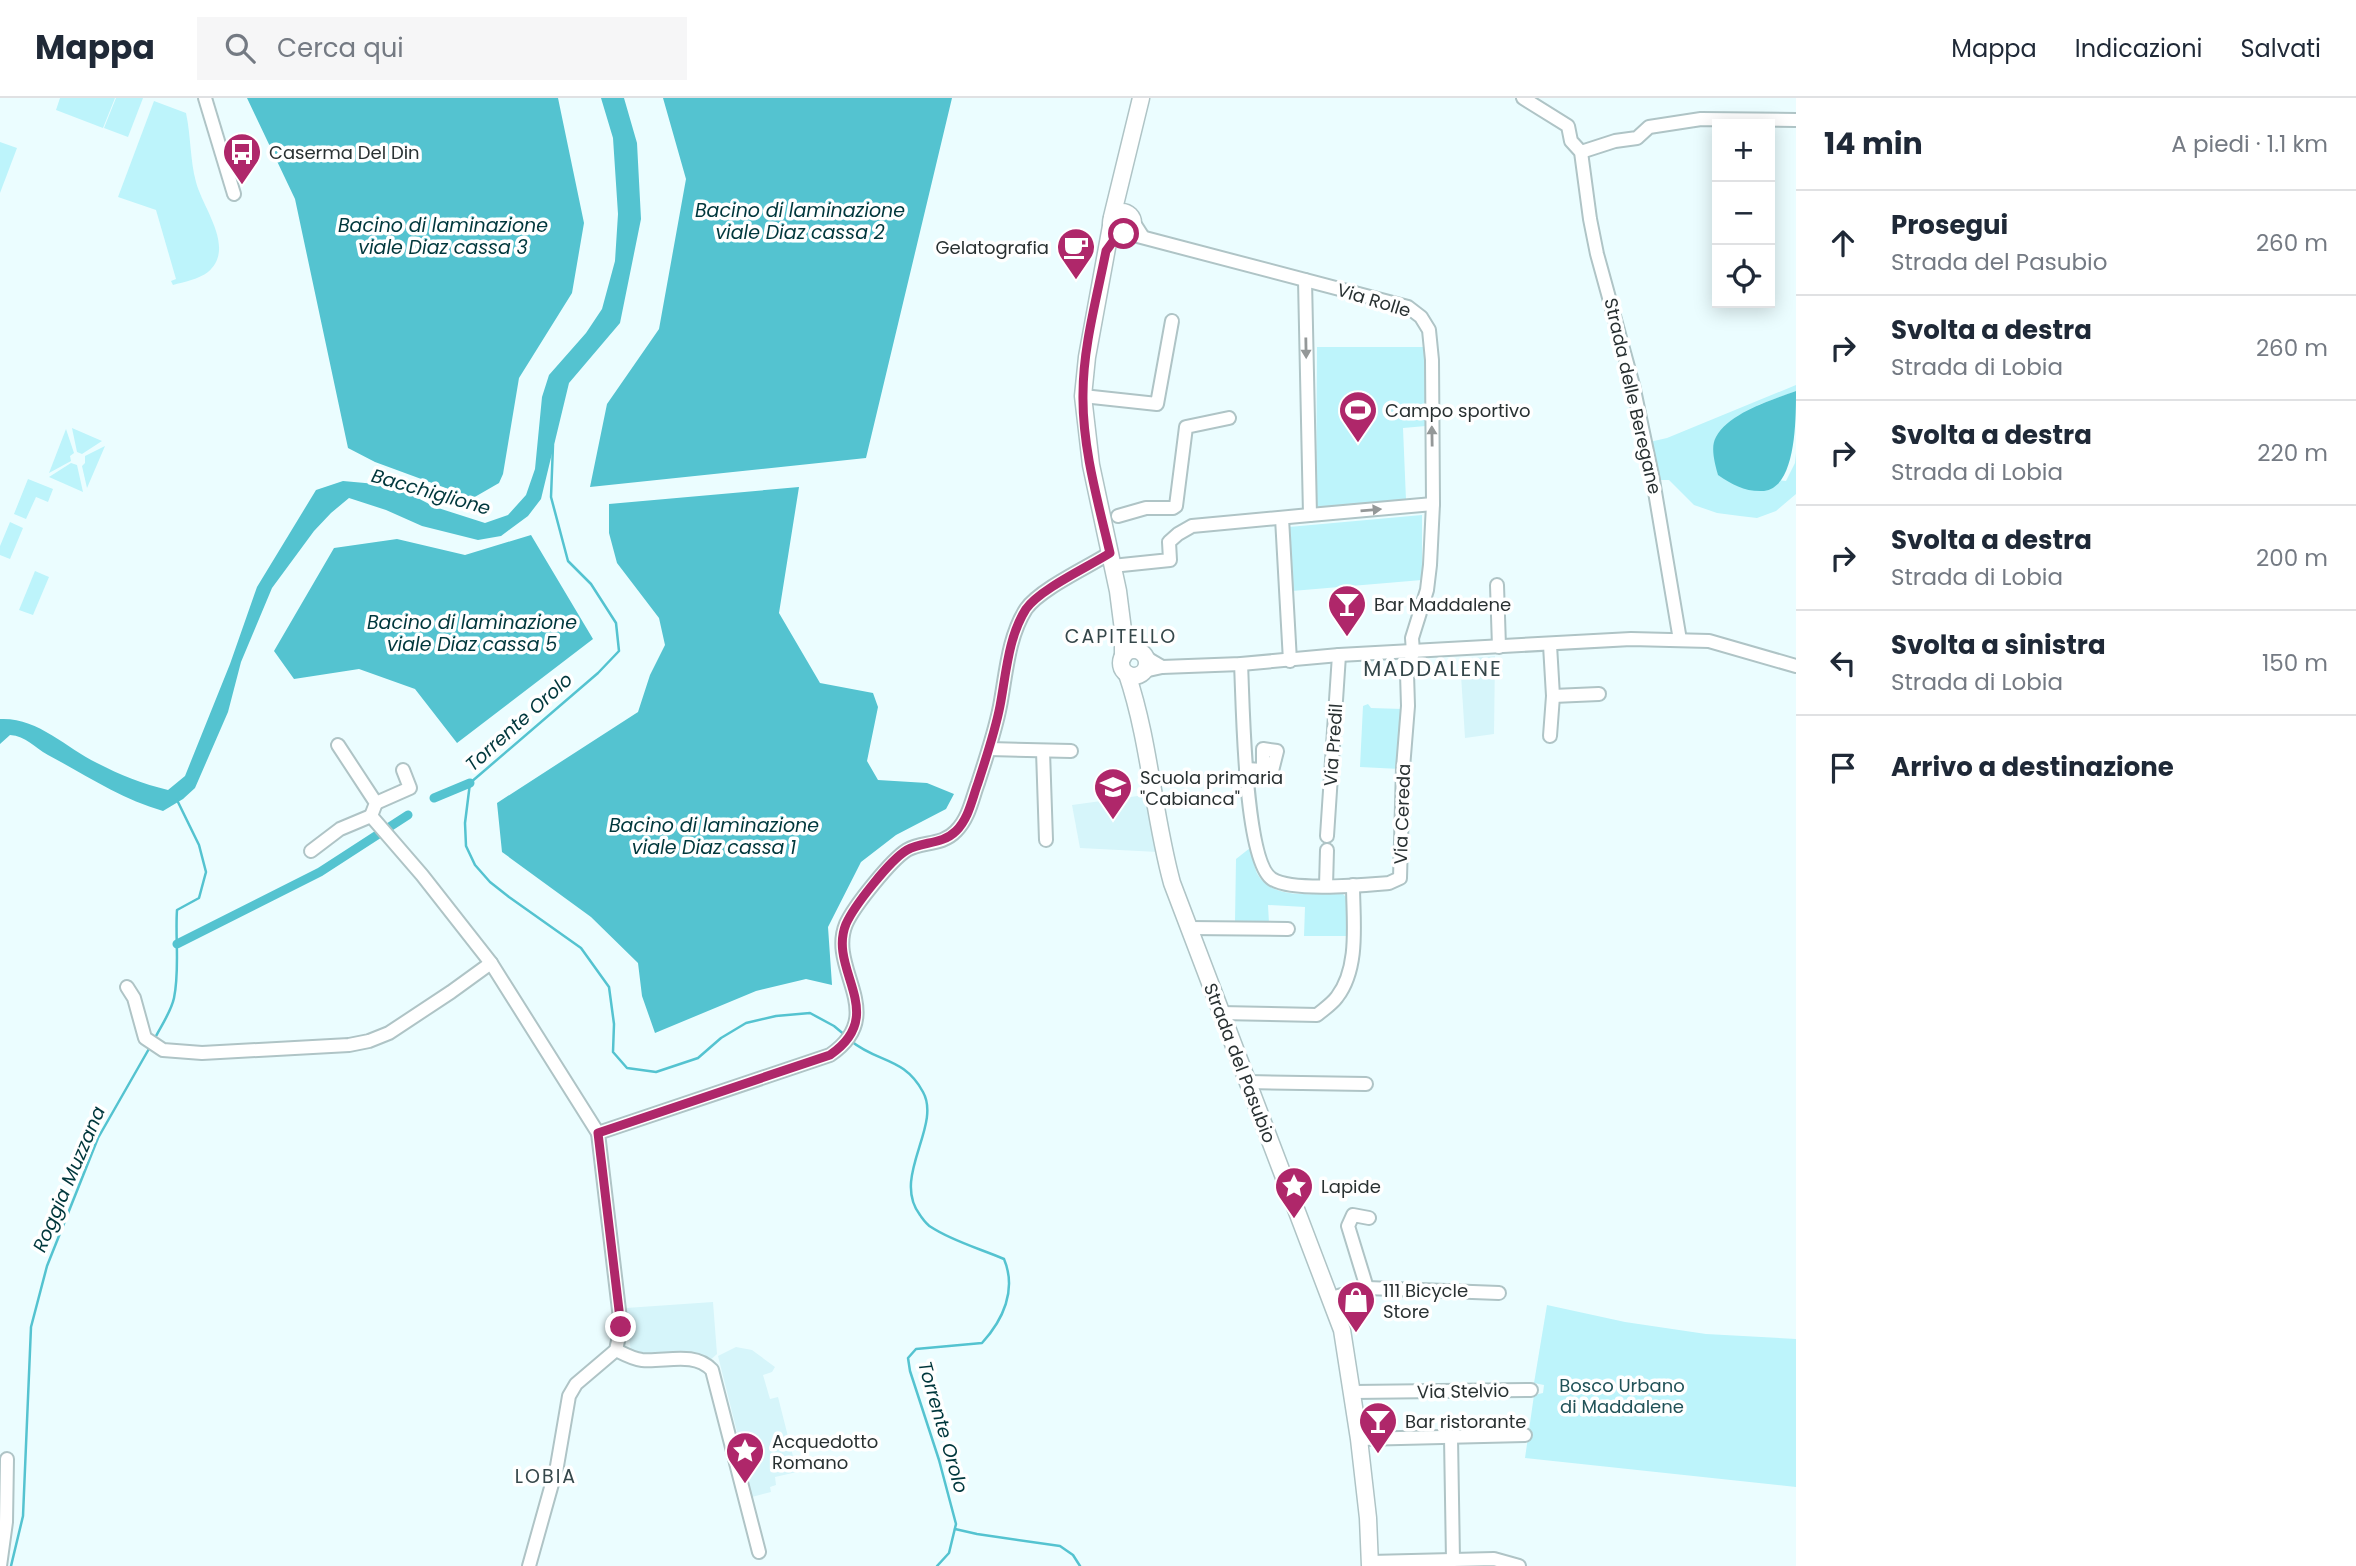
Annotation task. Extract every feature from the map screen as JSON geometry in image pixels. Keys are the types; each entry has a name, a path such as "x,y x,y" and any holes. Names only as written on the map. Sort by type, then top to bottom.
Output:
{"main road":[{"path":"1139,666 1111,559 1110,517 1086,430 1083,396 1087,357 1106,251 1122,224 1118,192 1141,98"},
{"path":"1118,591 1123,657 1130,651 1139,666"},
{"name":"Strada del Pasubio","path":"1139,666 1143,736 1162,847 1188,928 1342,1330 1359,1439 1370,1564"}],"street":[{"path":"205,98 234,194"},
{"name":"Strada delle Beregane","path":"1523,98 1568,126 1571,141 1581,152 1590,219 1636,397 1680,640"},
{"path":"1581,152 1615,141 1637,138 1648,127 1701,119 1796,120"},
{"name":"Via Rolle","path":"1122,224 1143,237 1408,307 1426,322 1432,360 1433,504 1427,590 1412,638 1413,652"},
{"path":"1305,280 1310,515"},
{"path":"1083,396 1157,404 1172,321"},
{"path":"1110,517 1146,508 1176,506 1186,427 1229,418"},
{"path":"598,1133 830,1055 854,1032 856,996 842,944 845,926 869,890 908,849 942,841 956,832 968,814 1000,709 1013,642 1027,608 1040,596 1111,559 1170,560 1169,542 1192,526 1433,504"},
{"path":"1282,518 1290,661"},
{"path":"1497,585 1499,647"},
{"path":"1139,666 1241,664 1339,655 1631,639 1709,641 1796,666"},
{"path":"1550,645 1553,696 1550,736"},
{"name":"Via Cereda","path":"1241,664 1246,769 1256,846 1263,870 1281,883 1326,886 1389,884 1400,878 1403,768 1408,706 1407,673 1413,652"},
{"name":"Via Predil","path":"1327,836 1339,655"},
{"path":"1553,696 1599,694"},
{"path":"338,745 374,809 491,963 598,1133 621,1327 615,1350 576,1384 569,1396 557,1466 529,1566"},
{"path":"989,749 1071,751"},
{"path":"1043,751 1046,840"},
{"path":"1246,769 1263,770"},
{"path":"311,851 340,829 410,788 403,770"},
{"path":"1326,886 1327,850"},
{"path":"1220,1013 1317,1015 1329,1006 1338,996 1347,977 1353,949 1353,885"},
{"path":"1188,928 1288,929"},
{"path":"127,987 134,998 145,1038 163,1050 241,1052 349,1045 369,1041 398,1027 491,963"},
{"path":"1247,1082 1366,1084"},
{"path":"1367,1288 1348,1226 1353,1215 1368,1218"},
{"path":"1331,1298 1367,1288 1499,1293"},
{"path":"615,1350 642,1360 695,1359 704,1361 712,1370 759,1552"},
{"name":"Via Stelvio","path":"1353,1392 1531,1390"},
{"path":"1359,1439 1525,1435"},
{"path":"1451,1437 1453,1560"},
{"path":"0,1566 6,1522 7,1459"},
{"path":"1370,1564 1494,1559 1519,1566"}],"shaded area":[{"path":"1495,656 1494,734 1465,738 1460,659"},
{"name":"Scuola primaria \"Cabianca\"","path":"1145,795 1158,852 1080,848 1072,805"},
{"path":"713,1302 717,1354 708,1362 650,1358 649,1353 631,1354 626,1308"},
{"path":"736,1347 752,1350 775,1367 772,1372 763,1375 770,1399 778,1397 797,1472 775,1477 776,1485 770,1487 771,1492 752,1497 735,1446 740,1444 718,1356"}],"green space":[{"path":"60,98 115,98 103,128 56,110"},
{"path":"116,98 143,98 128,137 104,128"},
{"path":"154,101 186,113 196,182 218,240 216,262 208,272 173,285 171,281 176,279 156,210 118,197"},
{"path":"0,142 17,148 0,193"},
{"name":"Campo sportivo","path":"1317,347 1426,347 1426,426 1403,428 1406,500 1316,512"},
{"path":"1796,385 1796,391 1758,405 1714,446 1718,475 1786,481 1795,463 1796,453 1796,494 1776,511 1757,518 1717,513 1694,505 1669,480 1653,480 1645,443 1667,438"},
{"path":"72,428 102,441 82,454 77,452"},
{"path":"66,429 74,453 70,456 71,461 49,473"},
{"path":"105,446 87,488 82,466 85,456"},
{"path":"71,463 77,465 83,492 49,477"},
{"path":"28,479 53,489 48,502 36,497 26,519 14,514"},
{"path":"1422,515 1422,580 1292,591 1289,527"},
{"path":"10,522 23,528 10,559 0,555 0,546"},
{"path":"35,571 49,577 33,615 19,610"},
{"path":"1368,704 1371,708 1403,709 1400,755 1397,755 1400,769 1360,767 1363,706"},
{"path":"1250,848 1258,875 1274,889 1297,894 1342,893 1347,898 1348,936 1304,936 1305,907 1268,905 1269,923 1235,922 1236,859"},
{"name":"Bosco Urbano di Maddalene","path":"1547,1305 1625,1322 1706,1334 1796,1339 1796,1487 1525,1458 1534,1395 1543,1393 1544,1385 1534,1383"}],"water":[{"name":"Bacino di laminazione viale Diaz cassa 3","path":"247,98 558,98 584,223 572,293 519,378 503,474 499,483 473,498 375,462 348,448 295,199"},
{"name":"Bacchiglione","path":"601,98 624,98 637,143 641,219 620,323 569,383 541,499 528,516 501,536 478,540 422,526 349,498 314,531 272,588 241,662 228,712 195,788 163,811 104,786 21,737 10,735 0,744 0,719 26,723 106,767 168,790 185,776 230,664 257,587 316,490 343,481 376,484 404,491 435,507 485,523 508,515 526,495 535,469 542,397 549,375 586,333 602,309 615,261 618,214 613,138"},
{"name":"Bacino di laminazione viale Diaz cassa 2","path":"663,98 952,98 866,458 590,487 607,404 659,329 686,179"},
{"path":"1796,391 1792,451 1788,466 1775,487 1764,491 1745,489 1718,475 1713,446 1722,429 1752,408"},
{"name":"Bacino di laminazione viale Diaz cassa 1","path":"799,487 779,613 820,683 873,693 878,707 867,761 878,780 927,783 954,794 946,809 896,835 861,862 828,927 832,985 806,979 756,991 655,1033 642,996 638,963 591,917 502,852 497,803 638,712 650,675 665,645 659,618 617,563 609,533 609,504"},
{"name":"Bacino di laminazione viale Diaz cassa 5","path":"531,535 593,639 457,743 415,689 359,669 294,679 274,651 334,548 397,539 465,555"}],"waterway":[{"name":"Torrente Orolo","path":"553,445 551,497 568,561 591,584 616,623 619,651 598,673 470,783 465,823 466,846 475,865 509,897 581,948 609,987 614,1024 613,1052 627,1068 656,1072 698,1058 721,1038 746,1023 776,1016 810,1013 846,1036"},
{"path":"434,798 470,783"},
{"name":"Roggia Muzzana","path":"155,1038 174,998 177,976 177,910 199,898 206,872 199,845 177,800"},
{"path":"177,944 320,872 408,815"},
{"name":"Torrente Orolo","path":"851,1041 908,1072 923,1092 927,1105 926,1120 911,1185 913,1200 920,1215 939,1232 1004,1259 1008,1271 1006,1304 996,1325 982,1343 916,1349 908,1358 956,1524 949,1553 937,1566"},
{"name":"Roggia Muzzana","path":"11,1566 23,1516 31,1327 47,1266 98,1138 150,1047"},
{"path":"955,1529 1060,1546 1073,1555 1080,1566"}],"place":[{"name":"Caserma Del Din","path":"242,186"},
{"name":"Gelatografia","path":"1076,281"},
{"name":"Campo sportivo","path":"1358,444"},
{"name":"Bar Maddalene","path":"1347,638"},
{"name":"Scuola primaria \"Cabianca\"","path":"1113,821"},
{"name":"Lapide","path":"1294,1220"},
{"name":"111 Bicycle Store","path":"1356,1334"},
{"name":"Bar ristorante","path":"1378,1455"},
{"name":"Acquedotto Romano","path":"745,1485"}],"district":[{"name":"CAPITELLO","path":"1121,636"},
{"name":"MADDALENE","path":"1433,668"},
{"name":"LOBIA","path":"546,1476"}],"route":[{"path":"621,1327 598,1133 748,1084 830,1055 840,1048 854,1032 856,1015 855,993 842,944 845,926 854,909 908,849 942,841 956,832 968,814 989,749 1013,642 1027,608 1040,596 1110,553 1091,465 1083,396 1087,357 1106,251 1114,240 1124,234"}]}
